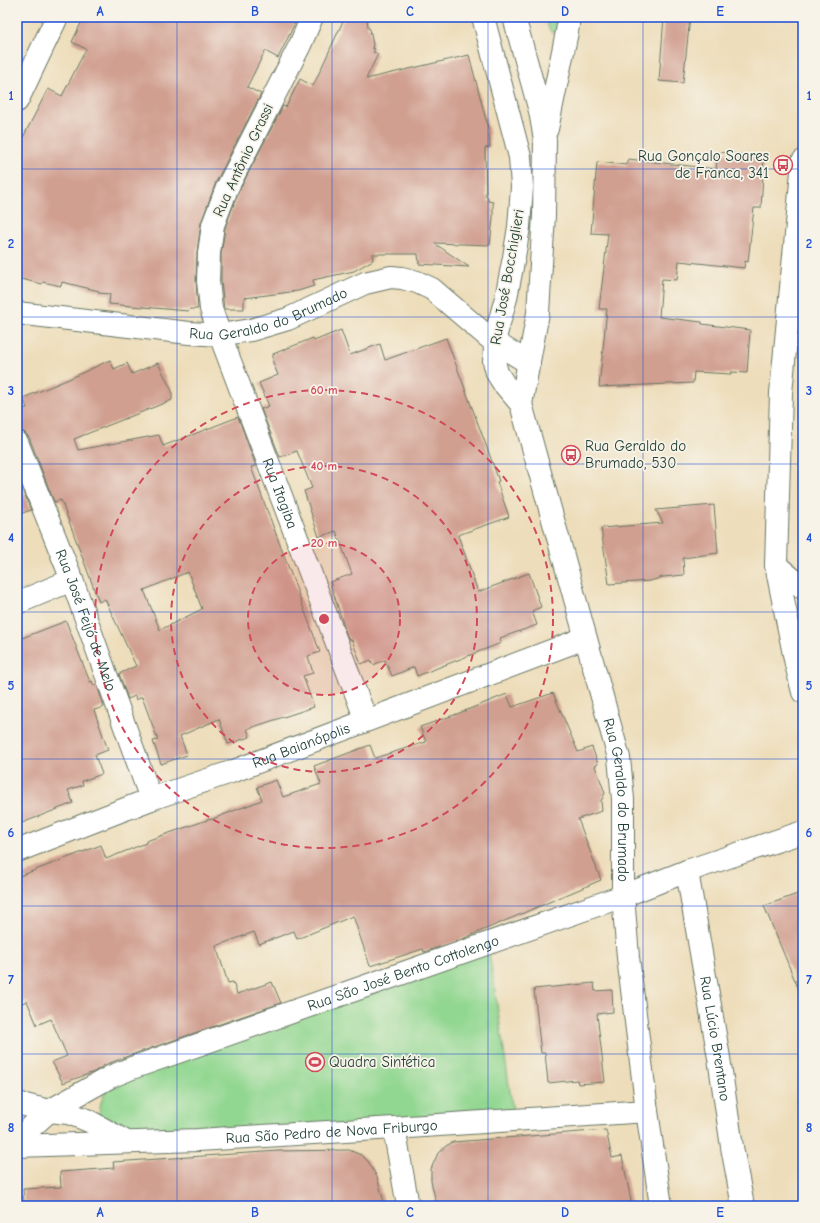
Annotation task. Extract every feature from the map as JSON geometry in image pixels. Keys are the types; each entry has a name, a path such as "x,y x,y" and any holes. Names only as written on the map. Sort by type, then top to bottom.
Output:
{"street":[{"path":"17,101 57,17"},
{"name":"Rua Antônio Grassi","path":"220,335 211,309 208,281 208,253 213,225 227,188 300,46 312,17"},
{"name":"Rua José Bocchiglieri","path":"484,17 520,156 522,187 519,227 506,298 494,342 494,361 497,373 521,404"},
{"name":"Rua José Bocchiglieri","path":"514,17 540,110 545,140 544,215 538,313 521,404"},
{"path":"520,156 545,140 569,17"},
{"path":"803,162 781,393 776,565 803,692"},
{"name":"Rua Geraldo do Brumado","path":"17,313 189,333 220,335 250,330 288,319 365,283 391,277 402,278 417,282 432,289 494,342 529,362"},
{"name":"Rua Itagiba","path":"220,335 366,720"},
{"name":"Rua Geraldo do Brumado","path":"521,404 619,758 623,799 623,896 628,957 647,1111 661,1206"},
{"name":"Rua José Feijó de Melo","path":"17,442 72,580 151,799"},
{"path":"776,565 803,588"},
{"path":"17,603 72,580"},
{"name":"Rua Baianópolis","path":"17,851 151,799 231,772 585,638"},
{"name":"Rua São José Bento Cottolengo","path":"17,1140 48,1111 110,1077 132,1068 623,896 687,871 803,832"},
{"name":"Rua Lúcio Brentano","path":"687,871 743,1206"},
{"path":"17,1104 48,1111 68,1113 102,1128 125,1141"},
{"name":"Rua São Pedro de Nova Friburgo","path":"17,1146 204,1139 647,1111"},
{"path":"394,1128 408,1206"}],"green space":[{"path":"545,17 562,17 560,29 555,32 551,32"},
{"path":"489,951 514,1118 137,1141 99,1117 101,1102 112,1079"}],"building":[{"path":"84,17 298,17 278,58 265,51 247,87 261,94 216,182 201,223 197,252 196,281 198,309 190,309 188,311 109,304 110,294 99,293 99,291 62,282 61,286 43,282 42,284 17,278 17,149 48,89 62,96 86,49 72,42"},
{"path":"345,17 367,17 368,28 370,29 373,45 372,48 375,49 373,52 378,54 366,79 469,55 489,131 490,147 485,148 486,197 488,197 488,201 493,202 490,245 434,243 469,267 419,264 418,254 372,254 373,260 354,271 313,280 314,286 298,291 244,298 244,309 224,309 221,281 221,254 225,228 238,193 283,106 286,107 300,79 313,86"},
{"path":"664,17 690,17 683,83 659,81"},
{"path":"718,152 764,157 761,208 754,208 748,262 745,261 744,268 679,261 677,280 662,279 659,317 750,330 747,373 731,372 731,374 694,372 693,383 599,387 607,309 599,309 608,234 591,233 597,162 627,165 628,159 716,169"},
{"path":"341,330 350,355 380,344 385,360 446,338 499,481 497,482 509,517 458,535 478,592 529,573 541,607 532,611 537,625 500,638 501,643 417,676 414,667 392,676 385,660 373,665 371,660 361,664 352,640 349,640 346,633 330,582 352,574 336,531 319,537 304,491 312,488 297,451 280,457 261,409 269,406 259,383 278,375 273,363 273,354 313,338 314,341"},
{"path":"110,360 114,369 127,363 132,374 158,363 172,391 172,400 74,439 78,450 159,435 163,446 238,417 256,466 251,467 320,652 308,656 313,673 303,676 314,707 247,729 250,737 228,744 219,719 180,736 187,755 161,764 153,741 158,740 142,697 136,700 135,696 128,699 119,674 136,666 105,599 99,602 61,500 54,502 29,437 24,432 17,430 17,410 27,408 23,398","holes":["188,572 202,609 160,630 144,590"]},
{"path":"17,476 31,510 17,515"},
{"path":"714,505 718,553 683,558 684,575 663,577 650,581 609,584 601,528 663,523 656,510"},
{"path":"66,621 90,682 92,681 94,686 97,685 104,707 94,710 108,750 95,755 102,774 82,781 83,785 68,790 73,803 17,825 17,640"},
{"path":"553,693 578,752 592,747 598,764 595,766 605,793 601,801 602,811 578,819 601,880 460,940 424,952 423,949 370,966 353,916 297,939 294,931 259,944 254,932 216,946 228,983 233,982 237,994 272,982 281,1003 128,1056 105,1065 94,1072 63,1083 52,1062 67,1056 51,1019 37,1025 27,1001 17,1005 17,877 101,845 106,859 146,843 146,841 210,820 262,800 257,787 276,780 283,797 321,784 314,766 370,745 375,758 426,742 420,727 507,694 512,707"},
{"path":"803,892 803,1000 764,906"},
{"path":"594,983 595,991 612,990 613,1012 597,1014 605,1082 578,1084 577,1080 548,1083 545,1053 541,1053 534,989"},
{"path":"606,1130 612,1158 622,1156 632,1206 437,1206 431,1181 431,1169 438,1153 453,1142"},
{"path":"349,1150 361,1155 368,1161 377,1177 385,1206 24,1206 23,1189 61,1187 60,1172 114,1168 113,1162 279,1151"}],"place":[{"name":"Rua Gonçalo Soares de Franca, 341","path":"783,165"},
{"name":"Rua Geraldo do Brumado, 530","path":"571,455"},
{"name":"Quadra Sintética","path":"315,1062"}]}
